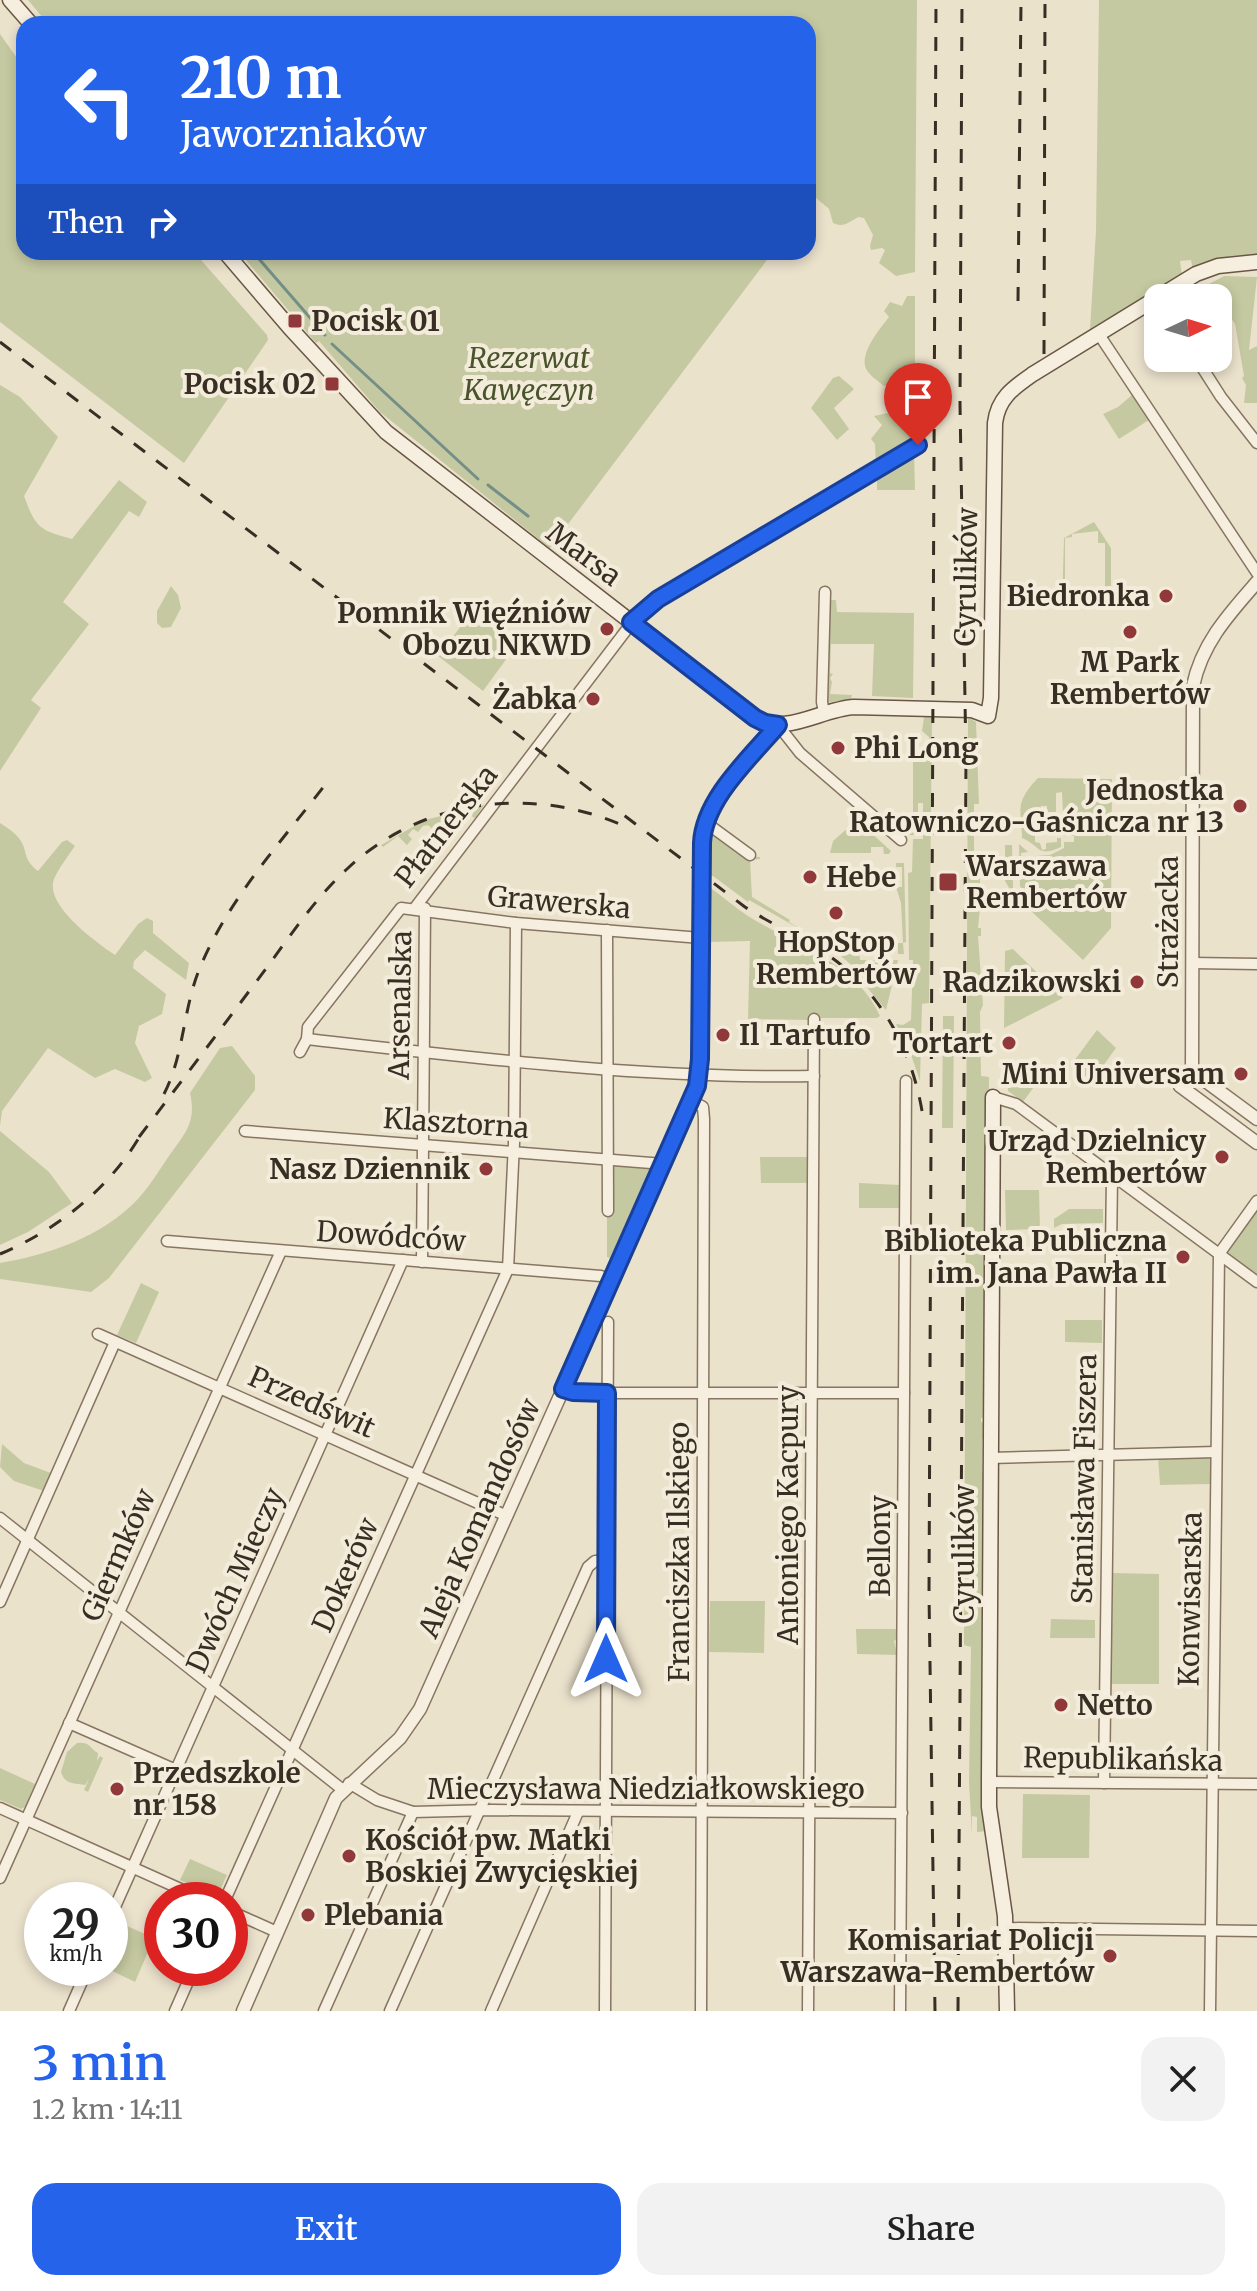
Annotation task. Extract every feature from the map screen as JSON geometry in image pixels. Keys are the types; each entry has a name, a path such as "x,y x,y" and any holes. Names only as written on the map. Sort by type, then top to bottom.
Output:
{"main road":[{"path":"10,0 24,16"},
{"name":"Marsa","path":"232,260 386,432 755,718 778,725"},
{"path":"1098,333 1204,270 1227,264 1257,262"},
{"name":"Cyrulików","path":"824,712 865,706 972,710 988,716 991,698 995,423 998,407 1008,393 1098,333"},
{"path":"778,725 824,712"},
{"name":"Cyrulików","path":"993,1097 989,1807 1006,1928 1007,2011"}],"street":[{"path":"1098,333 1257,573"},
{"path":"1205,372 1257,443"},
{"name":"Płatnerska","path":"300,1052 307,1039 308,1027 399,909 420,911 425,893 631,622 658,599 918,445"},
{"name":"Strażacka","path":"1192,1071 1193,686 1198,666 1211,639 1257,582"},
{"path":"824,712 825,592"},
{"path":"699,1075 702,843 705,822 718,798 778,725 800,753 901,840"},
{"path":"705,822 750,855"},
{"name":"Grawerska","path":"420,911 516,923 701,938"},
{"name":"Arsenalska","path":"420,911 422,1262"},
{"path":"508,1269 516,923"},
{"path":"607,930 608,1211"},
{"path":"1192,963 1257,964"},
{"name":"Antoniego Kacpury","path":"808,2011 814,1019"},
{"path":"307,1039 608,1069 699,1075 814,1076"},
{"path":"1257,1119 1192,1071 1180,1086 1257,1143"},
{"name":"Aleja Komandosów","path":"346,1786 400,1738 415,1718 692,1101 699,1075"},
{"name":"Bellony","path":"900,2011 906,1081"},
{"path":"993,1097 1008,1099 1016,1104 1257,1282"},
{"name":"Franciszka Ilskiego","path":"692,1101 704,1109 701,2011"},
{"name":"Klasztorna","path":"245,1131 664,1164"},
{"name":"Stanisława Fiszera","path":"1104,1783 1112,1176"},
{"path":"1219,1254 1257,1201"},
{"name":"Dowódców","path":"167,1241 601,1276 612,1281"},
{"name":"Giermków","path":"0,1878 281,1251"},
{"name":"Konwisarska","path":"1210,2011 1219,1254"},
{"name":"Dwóch Mieczy","path":"126,1882 403,1260"},
{"name":"Dokerów","path":"233,1882 508,1269"},
{"path":"605,2011 608,1322"},
{"name":"Przedświt","path":"98,1334 507,1516"},
{"path":"0,1602 115,1342"},
{"path":"563,1389 607,1393 904,1393"},
{"path":"990,1458 1216,1452"},
{"name":"Mieczysława Niedziałkowskiego","path":"0,1518 293,1750 346,1786 413,1812 902,1813"},
{"path":"390,2011 588,1567 595,1561 606,1561"},
{"path":"69,1723 176,1770"},
{"name":"Republikańska","path":"989,1782 1257,1784"},
{"path":"243,2011 336,1798 346,1786"},
{"path":"0,1808 164,1882"},
{"path":"324,2011 413,1812"},
{"path":"491,2011 578,1812"},
{"path":"248,1919 277,1932"},
{"path":"1006,1928 1257,1931"},
{"path":"69,2011 80,1986"},
{"path":"175,2011 186,1986"},
{"path":"595,2011 605,1989"}],"green space":[{"path":"28,0 917,0 915,272 896,276 879,263 885,250 871,250 873,235 864,218 858,217 840,225 833,223 829,209 816,198 816,16 41,16"},
{"path":"1099,0 1257,0 1257,258 1193,270 1191,260 1180,261 1182,275 1167,284 1144,284 1144,298 1070,344 1067,343 1090,329 1096,231"},
{"path":"0,34 16,57 16,260 201,260 267,335 268,340 184,463 0,322"},
{"name":"Rezerwat Kawęczyn","path":"246,260 767,260 550,548 380,412 319,341 316,343"},
{"path":"1224,276 1257,277 1249,350 1257,346 1257,403 1244,403 1246,385 1242,378 1232,319 1232,284 1209,284"},
{"path":"907,296 915,296 915,376 884,386 866,369 866,353 889,317 884,311 890,302 902,306"},
{"path":"839,376 854,389 834,408 849,429 837,440 811,408 833,378"},
{"path":"0,385 20,397 58,437 24,496 32,515 45,530 72,539 119,480 147,502 139,517 129,511 63,602 89,624 31,700 41,708 0,771"},
{"path":"1132,395 1149,420 1119,439 1103,414"},
{"path":"915,399 915,442 876,466 875,444 871,439 882,425 874,416 892,412 901,404"},
{"path":"914,451 915,490 877,490 877,475"},
{"path":"1094,522 1111,548 1111,588 1105,588 1105,543 1098,543 1098,531 1072,534 1072,537 1065,538 1065,596 1071,596 1071,602 1062,607 1064,538"},
{"path":"171,586 178,595 181,608 171,627 162,628 157,623 157,611"},
{"path":"828,600 836,600 837,612 914,613 913,698 872,696 874,644 831,644 830,673 833,674 830,694 852,695 851,699 825,703"},
{"path":"474,609 484,617 482,620 507,639 510,637 518,643 483,691 438,656"},
{"path":"924,717 932,717 929,1003 922,1004 920,1081 908,1046 896,1024 903,1025 911,1020 913,960 909,960 908,873 912,872 913,839 923,839 923,803 918,803 918,835 906,835 886,815 913,833 913,753 930,752 929,737 922,731"},
{"path":"968,717 976,722 979,804 974,804 974,861 980,863 980,868 974,868 974,873 980,873 980,883 974,884 974,898 981,898 978,928 981,928 981,936 978,936 983,1005 980,1012 981,1076 989,1077 986,1417 981,1418 981,1422 986,1423 986,1438 982,1439 982,1472 986,1472 988,1831 977,1832 977,1817 972,1816 972,1835 969,1782 971,1647 964,1645"},
{"path":"1038,778 1112,779 1111,928 1083,960 1012,893 1005,881 1005,845 1012,845 1013,888 1019,899 1025,895 1020,886 1019,844 1028,852 1021,853 1022,873 1028,873 1028,878 1035,878 1035,856 1050,855 1064,848 1064,842 1074,842 1074,836 1064,836 1062,792 1056,793 1056,812 1047,812 1047,806 1041,806 1040,812 1035,812 1035,842 1040,843 1042,850 1046,849 1046,843 1057,842 1057,838 1061,838 1061,847 1043,851 1022,838 1022,801"},
{"path":"484,805 475,818 471,816 466,819 461,815 451,821 446,818 435,831 428,825 418,832 413,829 408,835 412,839 407,845 398,836 383,847 381,845 425,820"},
{"path":"857,820 891,851 889,854 884,854 883,847 871,847 871,853 830,853 833,841"},
{"path":"0,823 17,836 29,862 38,871 62,842 67,840 75,846 54,879 53,889 57,900 74,922 115,955 138,924 147,918 153,921 153,933 189,963 186,980 145,950 134,961 133,968 166,994 162,1014 139,1026 135,1043 152,1078 145,1082 115,1069 95,1078 48,1048 2,1111 0,1126"},
{"path":"714,834 749,857 760,857 750,860 752,897 805,932 748,902 713,876 708,876 709,837"},
{"path":"896,863 904,863 906,942 903,943 901,903 896,887 902,887 902,867 896,867"},
{"path":"708,886 748,916 840,968 869,997 880,1016 748,1019 750,941 707,942"},
{"path":"841,942 903,943 904,954 898,954 898,948 859,948 860,960 898,960 886,1010 854,972 856,969 841,956"},
{"path":"1013,949 1063,998 1004,1028 1005,951"},
{"path":"943,1016 954,1016 953,1128 942,1128"},
{"path":"1097,1030 1116,1048 1092,1081 1071,1065"},
{"path":"232,1046 255,1076 255,1090 109,1278 91,1292 0,1279 0,1263 37,1255 74,1242 109,1223 138,1199 188,1128 192,1113 190,1093 220,1048"},
{"path":"1007,1062 1044,1073 1023,1102 1008,1091"},
{"path":"0,1131 49,1172 72,1203 28,1232 0,1245"},
{"path":"760,1157 808,1157 808,1183 761,1183"},
{"path":"615,1164 650,1168 610,1258 607,1257 607,1214"},
{"path":"859,1183 900,1185 900,1208 859,1208"},
{"path":"1005,1190 1039,1190 1040,1229 1006,1230"},
{"path":"1257,1208 1257,1275 1227,1252"},
{"path":"1069,1209 1103,1209 1103,1223 1062,1224 1054,1228 1054,1219"},
{"path":"141,1283 159,1292 136,1343 117,1335"},
{"path":"1065,1320 1102,1320 1102,1343 1065,1342"},
{"path":"2,1444 24,1463 51,1473 44,1491 14,1481 0,1467"},
{"path":"1158,1457 1210,1457 1210,1484 1160,1485"},
{"path":"1113,1573 1159,1574 1159,1684 1111,1684"},
{"path":"710,1601 765,1601 764,1653 709,1652"},
{"path":"1051,1619 1095,1620 1095,1638 1050,1638"},
{"path":"856,1629 897,1629 897,1639 894,1641 897,1655 857,1654"},
{"path":"77,1743 87,1744 98,1753 97,1761 100,1756 103,1758 88,1792 84,1790 89,1779 85,1785 70,1783 61,1772 67,1752"},
{"path":"0,1768 35,1784 25,1807 21,1809 0,1800"},
{"path":"1023,1794 1090,1795 1089,1858 1022,1858"},
{"path":"190,1859 227,1875 224,1882 180,1880"},
{"path":"128,1926 144,1934 144,1961 135,1982 128,1979"}],"waterway":[{"path":"260,260 325,335"},
{"path":"332,344 478,479"},
{"path":"488,485 528,516"}],"railway":[{"path":"935,2011 929,1594 936,0"},
{"path":"958,2011 966,760 960,404 962,0"},
{"path":"1018,301 1021,0"},
{"path":"1044,354 1045,0"},
{"path":"0,342 745,907 845,968 863,985 891,1024 911,1069 923,1117"},
{"path":"164,1094 176,1064 194,985 211,944 241,893 331,777"},
{"path":"139,1137 310,909 334,881 377,845 410,826 445,813 482,805 519,803 556,806 593,814 629,828"},
{"path":"0,1254 43,1232 82,1204 117,1169 144,1129"}],"place":[{"name":"Pocisk 01","path":"295,321"},
{"name":"Pocisk 02","path":"332,384"},
{"name":"Biedronka","path":"1166,596"},
{"name":"Pomnik Więźniów Obozu NKWD","path":"607,629"},
{"name":"M Park Rembertów","path":"1130,632"},
{"name":"Żabka","path":"593,699"},
{"name":"Phi Long","path":"838,748"},
{"name":"Jednostka Ratowniczo-Gaśnicza nr 13","path":"1240,806"},
{"name":"Hebe","path":"810,877"},
{"name":"Warszawa Rembertów","path":"948,882"},
{"name":"HopStop Rembertów","path":"836,913"},
{"name":"Radzikowski","path":"1137,982"},
{"name":"Il Tartufo","path":"723,1035"},
{"name":"Tortart","path":"1009,1043"},
{"name":"Mini Universam","path":"1241,1074"},
{"name":"Urząd Dzielnicy Rembertów","path":"1222,1157"},
{"name":"Nasz Dziennik","path":"486,1169"},
{"name":"Biblioteka Publiczna im. Jana Pawła II","path":"1183,1257"},
{"name":"Netto","path":"1061,1705"},
{"name":"Przedszkole nr 158","path":"117,1789"},
{"name":"Kościół pw. Matki Boskiej Zwycięskiej","path":"349,1856"},
{"name":"Plebania","path":"308,1915"},
{"name":"Komisariat Policji Warszawa-Rembertów","path":"1110,1956"}],"route":[{"path":"606,1659 607,1393 563,1389 697,1086 705,822 718,798 778,725 755,718 631,622 658,599 918,445"}]}
